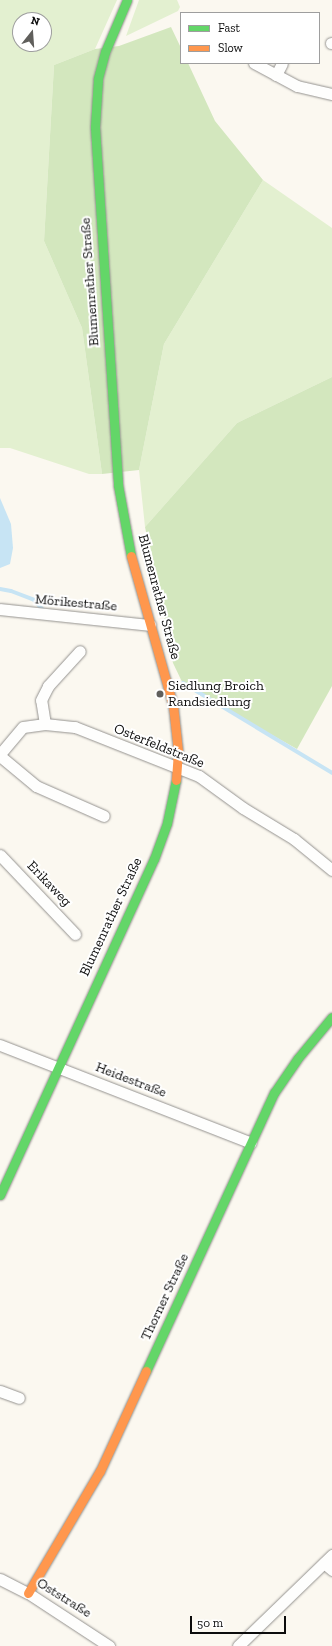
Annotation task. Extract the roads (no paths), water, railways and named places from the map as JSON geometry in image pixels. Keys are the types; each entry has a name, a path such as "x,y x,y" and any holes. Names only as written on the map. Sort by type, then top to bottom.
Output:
{"street":[{"name":"Blumenrather Straße","path":"0,1195 154,859 167,823 178,767 173,705 127,542 118,485 95,127 98,79 105,52 127,0"},
{"path":"256,64 297,86 332,94"},
{"path":"276,75 282,64"},
{"name":"Mörikestraße","path":"0,609 150,625"},
{"path":"45,724 41,700 48,686 80,651"},
{"name":"Osterfeldstraße","path":"104,816 36,786 0,755 23,727 45,724 75,727 199,776 243,808 294,839 332,870"},
{"name":"Erikaweg","path":"0,855 75,934"},
{"name":"Thorner Straße","path":"28,1593 100,1471 274,1092 298,1058 332,1017"},
{"name":"Heidestraße","path":"0,1046 251,1143"},
{"path":"0,1391 19,1398"},
{"path":"238,1646 329,1563"},
{"name":"Oststraße","path":"0,1579 28,1593 109,1646"}],"water":[{"path":"0,498 11,524 13,548 10,564 0,568"}],"waterway":[{"path":"0,589 11,591 34,600 43,610"},
{"path":"183,683 332,773"}],"place":[{"name":"Siedlung Broich Randsiedlung","path":"160,694"}]}
